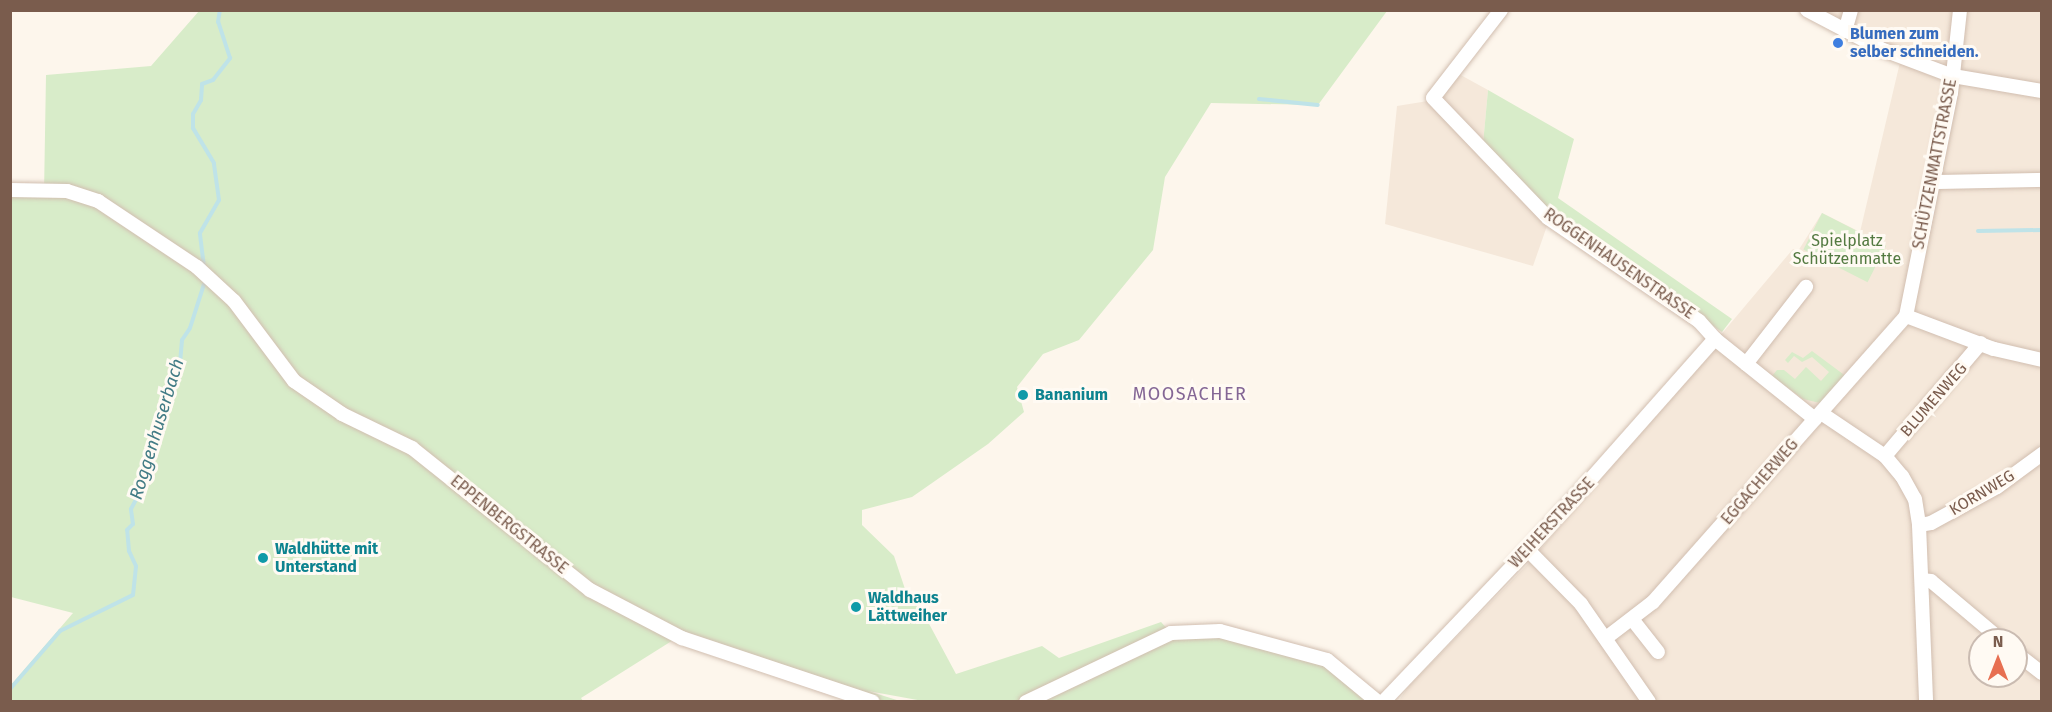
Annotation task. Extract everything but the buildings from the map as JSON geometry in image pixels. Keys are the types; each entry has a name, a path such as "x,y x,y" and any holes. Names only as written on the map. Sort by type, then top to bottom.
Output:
{"street":[{"name":"ROGGENHAUSENSTRASSE","path":"1501,10 1433,98 1548,218 1699,321 1715,339 1746,364 1818,416 1885,456 1902,476 1915,499 1919,525 1926,702"},
{"path":"1807,10 1845,32 1953,76 2042,91"},
{"path":"1845,32 1851,10"},
{"name":"SCHÜTZENMATTSTRASSE","path":"1906,316 1953,76 1960,10"},
{"path":"1934,182 2042,180"},
{"name":"EPPENBERGSTRASSE","path":"10,190 67,191 98,201 196,267 234,301 294,381 342,414 412,448 590,590 682,638 873,702"},
{"path":"1746,364 1806,287"},
{"path":"1906,316 1981,343 2042,360"},
{"name":"EGGACHERWEG","path":"1606,638 1661,593 1906,316"},
{"name":"WEIHERSTRASSE","path":"1383,702 1528,549 1715,339"},
{"name":"BLUMENWEG","path":"1885,456 1981,343"},
{"name":"KORNWEG","path":"1919,525 1931,523 1997,487 2042,454"},
{"path":"1528,549 1581,604 1649,702"},
{"path":"1922,580 1931,581 1987,628"},
{"path":"1632,619 1658,652"},
{"path":"1026,702 1171,633 1220,631 1327,660 1378,702"},
{"path":"2028,662 2042,673"}],"shaded area":[{"path":"1816,11 2041,11 2041,701 1398,702 1408,687 1529,563 1793,249 1798,251 1822,213 1860,232 1901,58"},
{"path":"1457,73 1488,90 1483,144 1548,223 1533,266 1385,224 1397,106 1434,100"}],"green space":[{"path":"199,11 1387,11 1318,105 1211,103 1165,177 1153,250 1079,340 1043,354 1017,387 1024,412 988,444 912,497 862,510 862,525 894,556 905,589 927,620 956,674 1042,646 1059,658 1161,622 1171,633 1030,701 923,701 868,691 900,701 853,701 858,690 686,632 581,698 583,701 11,701 11,685 73,613 11,597 10,197 44,193 46,75 151,66"},
{"path":"1488,90 1574,139 1558,198 1732,319 1722,332 1556,218 1483,144"},
{"name":"Spielplatz Schützenmatte","path":"1822,213 1886,246 1868,282 1803,250"},
{"path":"1812,351 1847,377 1820,403 1803,399 1772,376 1777,370 1784,370 1795,379 1806,367 1821,381 1829,372 1812,357 1802,362 1794,356 1788,363 1785,360 1792,352 1803,358"},
{"path":"1185,631 1220,631 1327,660 1368,702 1041,702"}],"waterway":[{"name":"Roggenhuserbach","path":"204,267 200,233 219,200 214,163 193,128 193,114 201,100 202,84 213,80 230,58 218,22 220,10"},
{"path":"1259,99 1318,105"},
{"path":"1978,231 2042,230"},
{"name":"Roggenhuserbach","path":"10,689 60,631 133,595 136,566 129,551 127,530 133,524 131,509 141,490 180,363 182,340 190,328 204,284"}],"place":[{"name":"Blumen zum selber schneiden.","path":"1838,43"},
{"name":"Bananium","path":"1023,395"},
{"name":"Waldhütte mit Unterstand","path":"263,558"},
{"name":"Waldhaus Lättweiher","path":"856,607"}],"district":[{"name":"MOOSACHER","path":"1190,394"}]}
